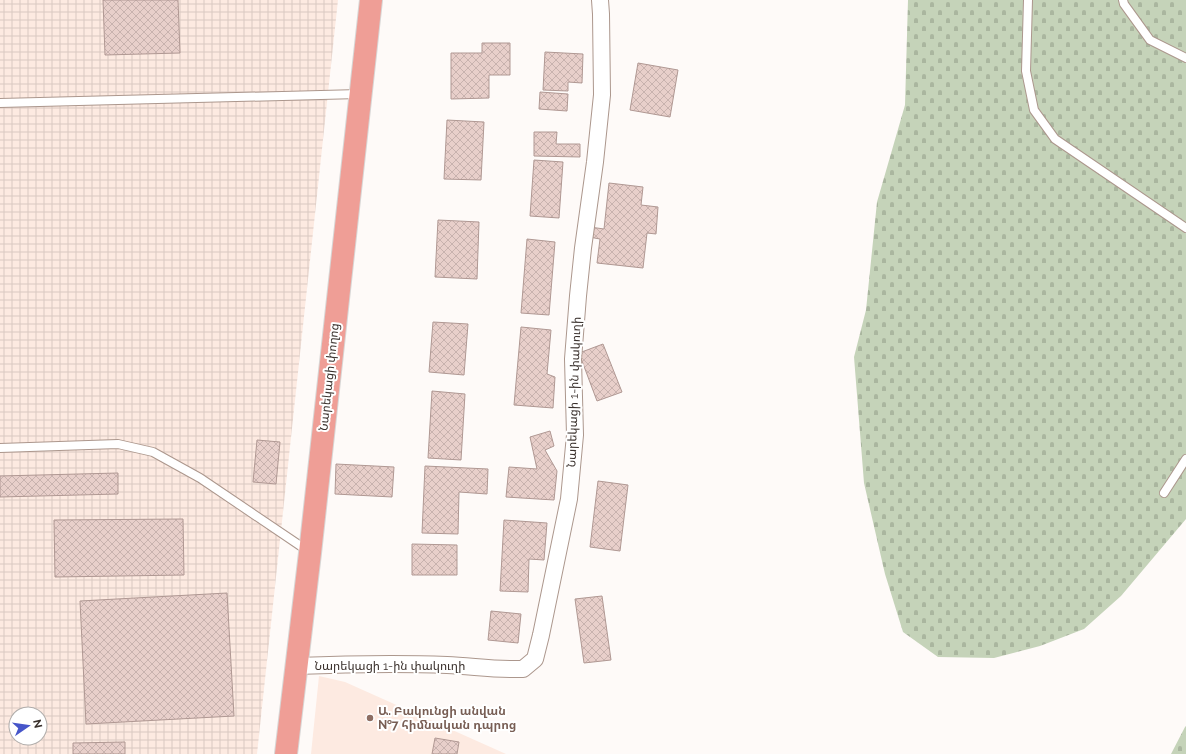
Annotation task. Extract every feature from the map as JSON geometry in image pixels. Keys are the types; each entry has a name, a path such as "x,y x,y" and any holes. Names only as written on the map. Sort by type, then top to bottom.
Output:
{"highway":[{"name":"Նարեկացի փողոց","path":"286,754 310,553 371,0"}],"street":[{"name":"Նարեկացի 1-ին փակուղի","path":"296,666 428,664 515,670 523,669 535,659 543,628 569,499 575,435 573,358 578,296 582,248 595,162 602,95 600,0"}],"lane":[{"path":"1028,0 1026,71 1034,110 1054,139 1186,228"},
{"path":"1123,0 1124,4 1150,40 1186,58"},
{"path":"0,103 360,94"},
{"path":"0,448 118,444 153,452 200,478 310,553"},
{"path":"1164,493 1186,459"}],"shaded area":[{"path":"0,0 338,0 257,754 0,754"},
{"name":"Ա. Բակունցի անվան №7 հիմնական դպրոց","path":"319,676 345,682 506,754 311,754"}],"green space":[{"path":"908,0 1186,0 1186,519 1121,596 1084,629 1040,646 994,658 938,657 903,632 885,574 864,483 854,357 866,310 877,202 905,105"},
{"path":"1186,726 1186,754 1171,754 1185,727"}],"building":[{"path":"103,0 178,0 180,53 105,55"},
{"path":"482,43 510,43 510,75 489,75 489,98 451,99 451,53 482,53"},
{"path":"545,52 583,54 582,83 568,82 568,91 543,90"},
{"path":"638,63 678,70 670,117 630,110"},
{"path":"540,92 568,94 567,111 539,109"},
{"path":"447,120 484,122 481,180 444,179"},
{"path":"534,132 557,132 556,144 580,144 580,157 534,156"},
{"path":"534,160 563,162 559,218 530,216"},
{"path":"609,183 643,187 641,205 658,207 656,234 647,233 643,268 597,263 600,239 589,237 590,227 604,229"},
{"path":"438,220 479,222 477,279 435,277"},
{"path":"527,239 555,242 549,315 521,313"},
{"path":"433,322 468,324 464,375 429,372"},
{"path":"521,327 551,330 547,374 555,377 553,408 514,405"},
{"path":"603,344 622,392 597,401 579,353"},
{"path":"432,391 465,394 461,460 428,458"},
{"path":"550,431 554,446 545,450 557,471 554,500 506,497 509,467 537,469 530,437"},
{"path":"257,440 280,442 276,484 253,482"},
{"path":"336,464 394,467 392,497 335,494"},
{"path":"425,466 488,469 487,494 459,492 458,534 422,533"},
{"path":"118,473 118,494 0,497 0,476"},
{"path":"598,481 628,485 620,551 590,547"},
{"path":"183,519 184,575 55,577 54,520"},
{"path":"504,520 547,523 544,560 529,559 528,592 500,591"},
{"path":"412,544 457,545 457,575 412,575"},
{"path":"227,593 234,716 86,724 80,601"},
{"path":"602,596 611,660 584,663 575,599"},
{"path":"491,611 521,614 518,643 488,640"},
{"path":"435,738 459,742 457,754 432,754"},
{"path":"125,742 125,754 73,754 73,743"}],"place":[{"name":"Ա. Բակունցի անվան №7 հիմնական դպրոց","path":"370,718"}]}
